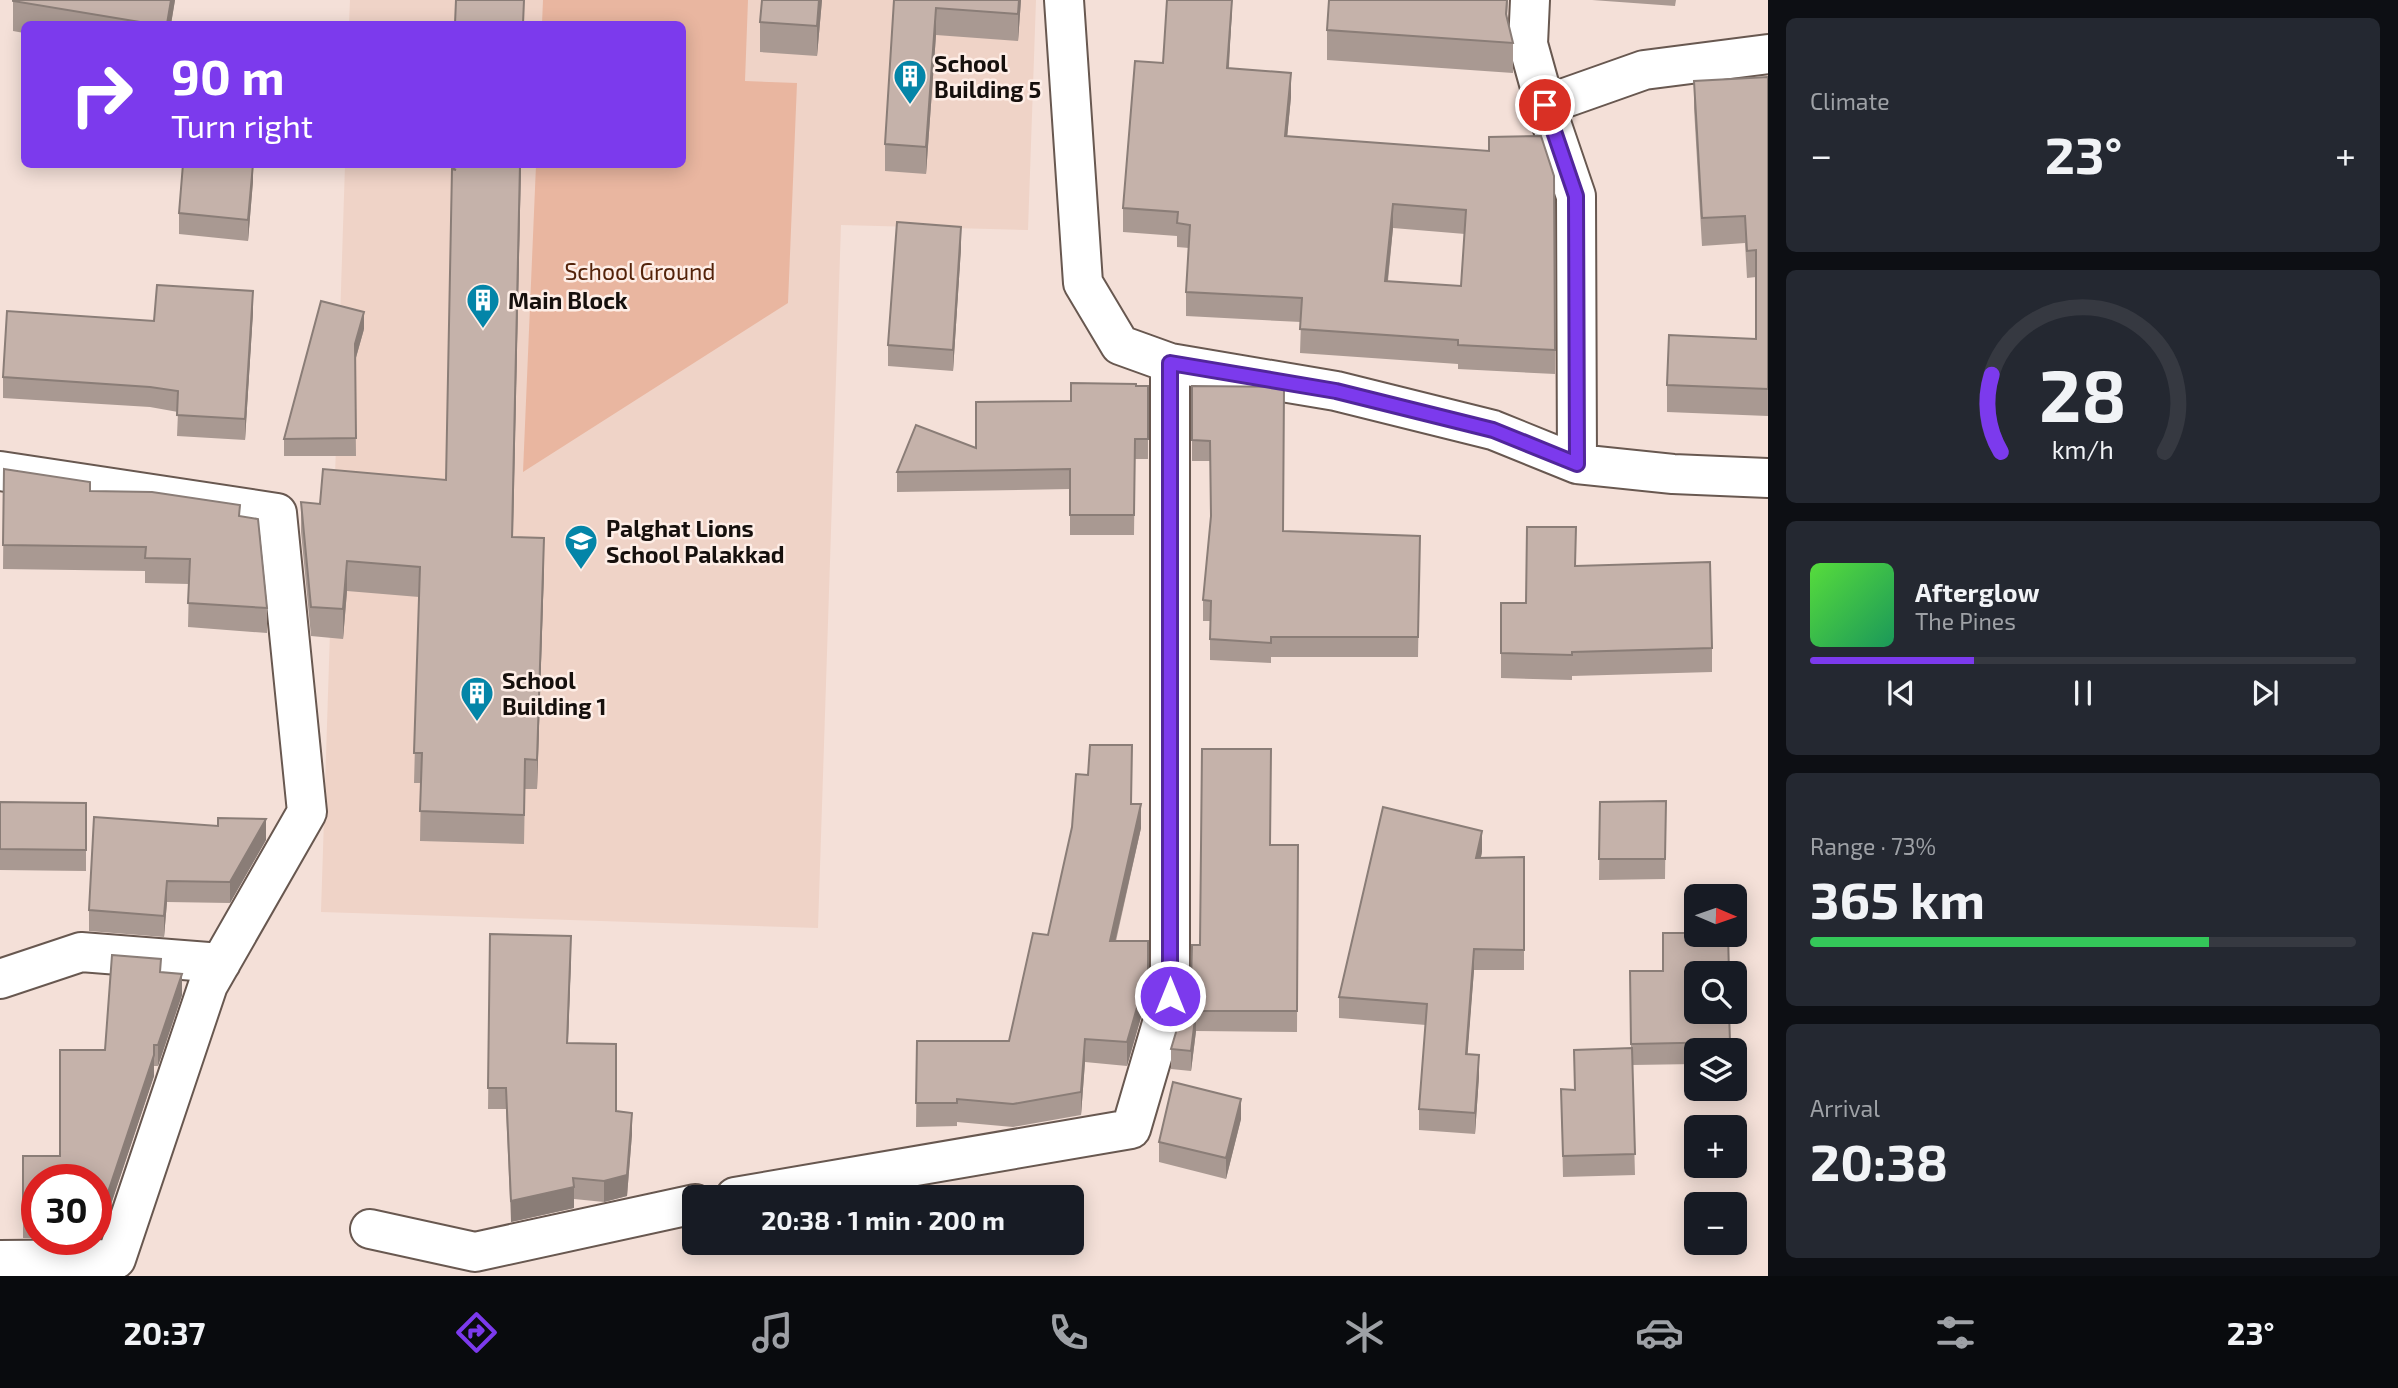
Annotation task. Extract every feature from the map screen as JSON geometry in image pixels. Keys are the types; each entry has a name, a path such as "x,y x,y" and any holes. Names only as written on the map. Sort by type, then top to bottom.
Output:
{"street":[{"path":"1064,0 1083,283 1120,345 1170,363 1336,391 1493,430 1577,464 1673,474 1768,478"},
{"path":"1530,0 1528,44 1545,105 1576,196 1577,464"},
{"path":"1545,105 1644,70 1768,54"},
{"path":"805,1185 1131,1129 1170,996 1170,363"},
{"path":"0,471 277,513 307,812 208,985 116,1259 0,1260"},
{"path":"0,979 81,951 221,963"},
{"path":"370,1229 475,1252 682,1207"}],"shaded area":[{"name":"Palghat Lions School Palakkad","path":"350,0 1036,0 1028,230 841,225 818,928 321,912 345,168 686,168 686,21 349,21"}],"green space":[{"name":"School Ground","path":"543,0 748,0 745,81 797,83 788,303 523,472 536,168 686,168 686,21 542,21"}],"building":[{"path":"171,0 168,21 134,21 13,1"},
{"path":"456,0 524,0 523,21 455,21"},
{"path":"762,0 819,0 817,26 760,22"},
{"name":"School Building 5","path":"894,0 1019,0 1018,14 936,8 926,147 885,144"},
{"path":"1167,0 1232,0 1227,68 1291,73 1285,136 1489,151 1489,137 1541,136 1554,176 1555,350 1458,345 1458,340 1300,329 1302,298 1186,292 1190,225 1177,223 1178,212 1123,208 1135,61 1163,63","holes":["1393,204 1466,210 1461,286 1385,281"]},
{"path":"1329,0 1507,0 1506,14 1513,43 1327,30"},
{"path":"1768,77 1768,389 1667,385 1669,335 1756,339 1756,250 1747,251 1745,216 1702,218 1694,81"},
{"path":"183,168 253,168 248,220 179,213"},
{"path":"452,168 520,168 512,537 544,538 537,760 525,759 524,815 420,811 422,753 414,753 420,567 347,561 343,609 311,607 301,502 320,504 323,469 446,480 452,169 456,170"},
{"path":"897,222 961,227 953,350 888,345"},
{"path":"157,285 253,291 245,419 177,415 178,391 3,377 7,311 154,321"},
{"path":"321,301 364,312 355,344 356,438 284,439"},
{"path":"1071,383 1148,386 1148,439 1135,439 1134,515 1070,515 1070,469 897,472 916,425 976,448 976,402 1071,401"},
{"path":"1192,386 1284,387 1283,531 1420,536 1418,637 1271,637 1271,643 1210,639 1211,601 1203,600 1211,516 1210,441 1192,440"},
{"path":"4,469 90,482 90,491 152,492 240,505 239,516 258,519 267,608 188,603 190,559 145,558 146,547 3,545"},
{"path":"1527,527 1576,527 1575,566 1710,562 1712,648 1572,652 1572,655 1501,653 1501,603 1526,603"},
{"path":"1090,745 1132,745 1131,804 1141,804 1110,941 1148,941 1148,970 1127,1042 1085,1039 1081,1092 1013,1104 957,1099 957,1103 916,1103 917,1041 1009,1041 1033,933 1048,935 1072,827 1076,774 1088,775"},
{"path":"1202,749 1271,749 1270,845 1298,845 1297,1011 1196,1011 1191,1051 1171,1049 1191,982 1192,945 1200,945"},
{"path":"1666,801 1665,859 1599,859 1600,802"},
{"path":"0,802 86,803 86,850 0,849"},
{"path":"1383,807 1482,831 1476,858 1524,857 1524,950 1474,949 1466,1054 1479,1055 1475,1113 1419,1109 1427,1004 1339,997"},
{"path":"94,817 218,826 218,818 266,819 230,882 167,881 164,916 89,910"},
{"path":"1663,933 1684,933 1684,947 1728,947 1729,961 1684,961 1684,1024 1729,1024 1730,1038 1684,1038 1684,1043 1631,1044 1630,971 1663,971"},
{"path":"490,934 571,936 567,1043 616,1044 616,1111 632,1113 627,1175 604,1181 573,1178 574,1187 511,1201 506,1088 488,1088"},
{"path":"112,955 161,959 160,972 182,974 158,1045 154,1045 154,1055 112,1180 112,1164 23,1164 23,1156 60,1156 60,1050 105,1050"},
{"path":"1632,1048 1635,1154 1563,1156 1561,1089 1575,1090 1574,1050"},
{"path":"1173,1082 1241,1099 1226,1158 1159,1142"}],"place":[{"name":"School Building 5","path":"910,106"},
{"name":"Main Block","path":"483,330"},
{"name":"Palghat Lions School Palakkad","path":"581,571"},
{"name":"School Building 1","path":"477,723"}],"route":[{"path":"1170,996 1170,363 1336,391 1493,430 1577,464 1576,196 1545,105"}]}
